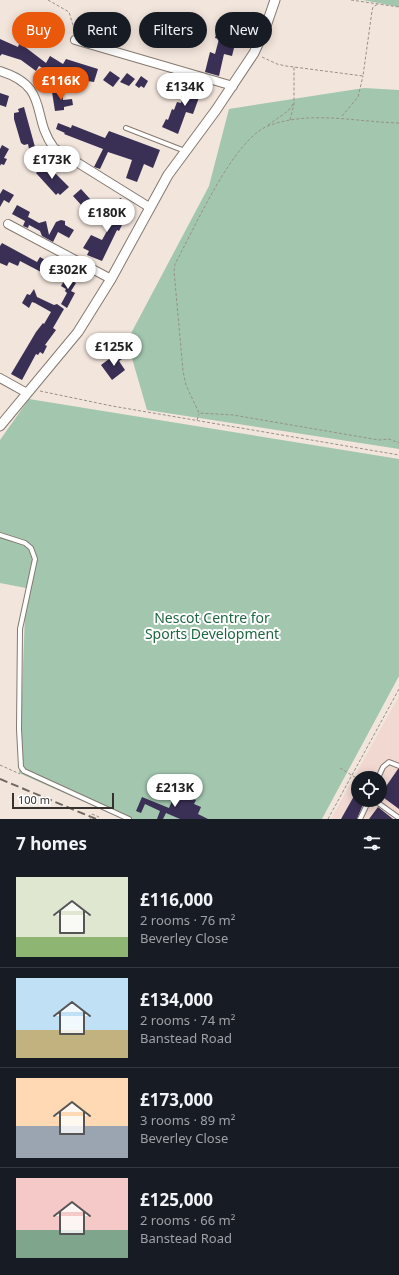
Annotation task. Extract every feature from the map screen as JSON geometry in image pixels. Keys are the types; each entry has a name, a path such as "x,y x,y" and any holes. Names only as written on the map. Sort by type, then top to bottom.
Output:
{"street":[{"path":"0,426 78,332 111,280 131,245 149,207 168,175 233,86 254,53 265,29 275,0"},
{"path":"102,48 233,86"},
{"path":"0,71 21,80 34,94 49,142 54,148 149,207"},
{"path":"8,224 111,280"},
{"path":"0,378 27,393"}],"lane":[{"path":"126,128 185,151"},
{"path":"0,535 25,543 31,548 35,559 20,629 19,729 21,767 24,771 129,819"},
{"path":"381,771 383,767 390,762 399,766"},
{"path":"360,819 366,807"},
{"path":"384,807 399,818"}],"path":[{"path":"48,0 69,12 73,25"},
{"path":"351,0 399,7"},
{"path":"341,117 358,97 363,76 372,10 373,7 378,4"},
{"path":"254,53 276,64 363,76"},
{"path":"290,120 294,104 294,67"},
{"path":"197,421 199,413 186,385 183,371 176,305 174,267 211,197 234,159 251,138 288,111 294,104"},
{"path":"267,126 290,120 341,117 399,123"},
{"path":"27,393 38,390 197,421 399,455"},
{"path":"199,413 232,415 379,440 389,439 399,443"},
{"path":"354,771 399,689"},
{"path":"340,768 351,774"},
{"path":"328,819 351,777"},
{"path":"90,819 92,814 99,816 98,818"}],"shaded area":[{"path":"399,696 399,819 331,819 351,783 351,807 387,807 387,771 358,771"}],"green space":[{"path":"363,0 399,0 399,7"},
{"path":"364,88 399,90 399,449 147,410 127,341 209,186 229,109"},
{"name":"Nescot Centre for Sports Development","path":"29,399 399,459 399,676 322,819 123,819 19,773 26,588 0,583 0,440"}],"building":[{"path":"0,39 12,44 12,48 26,48 46,63 50,56 63,64 66,59 98,69 94,82 87,81 88,77 71,73 70,75 55,71 51,73 39,66 36,71 21,60 2,54 0,56"},
{"path":"217,48 234,48 232,56 224,54 219,76 205,72 210,52 215,54"},
{"path":"110,71 120,78 113,87 103,80"},
{"path":"127,73 135,79 129,86 120,82"},
{"path":"141,76 148,81 144,88 141,86 139,88 135,85"},
{"path":"193,80 208,85 206,94 201,92 193,114 186,112 178,134 162,127 166,119 168,120 172,109 174,110 177,102 181,103 182,99 184,99"},
{"path":"62,90 63,100 72,99 73,105 64,107 64,110 55,111 52,92"},
{"path":"0,93 9,96 6,107 0,105"},
{"path":"24,107 35,147 29,149 28,144 24,145 21,143 14,119 14,113 19,112 18,109"},
{"path":"58,123 71,128 72,125 105,138 109,131 160,150 153,168 144,164 137,182 126,178 132,160 108,152 100,169 94,167 103,149 64,134 65,133 56,129"},
{"path":"2,145 9,149 4,158 7,159 4,165 1,164 0,166 0,149"},
{"path":"46,164 69,187 60,195 58,193 56,195 36,173"},
{"path":"3,189 14,195 9,203 4,200 0,207 0,194"},
{"path":"81,189 91,200 83,207 73,196"},
{"path":"120,198 130,203 121,224 122,225 119,231 117,230 102,261 87,255 89,251 83,248 91,235 102,240 107,231 102,221 110,225 115,215 112,214"},
{"path":"17,205 30,212 28,217 39,223 46,221 49,235 56,222 61,220 65,221 65,225 74,230 69,238 58,232 53,242 42,236 40,231 29,225 28,228 23,226 25,221 12,214"},
{"path":"2,243 37,262 40,257 52,264 50,269 46,267 43,273 20,261 18,266 9,262 7,266 0,263 0,246"},
{"path":"66,271 71,274 69,279 76,283 71,291 75,293 67,308 61,304 67,293 65,291 66,289 61,286 66,278 63,276"},
{"path":"34,289 37,297 54,305 57,304 64,309 53,328 56,330 45,345 47,346 43,354 40,352 38,355 36,354 22,380 11,374 36,332 43,323 44,324 51,312 32,302 29,308 22,303 27,294 30,295"},
{"path":"117,353 122,359 119,361 125,370 112,380 101,365"},
{"path":"399,769 399,809 387,800 387,785"},
{"path":"182,794 196,800 194,804 201,807 198,814 208,819 180,819 166,813 163,819 157,819 160,811 145,804 141,813 136,811 142,797 169,808 174,796 180,798"},
{"path":"351,801 351,807 362,807 357,819 341,819"},
{"path":"378,807 393,819 369,819"}],"railway":[{"path":"0,779 96,819"}]}
